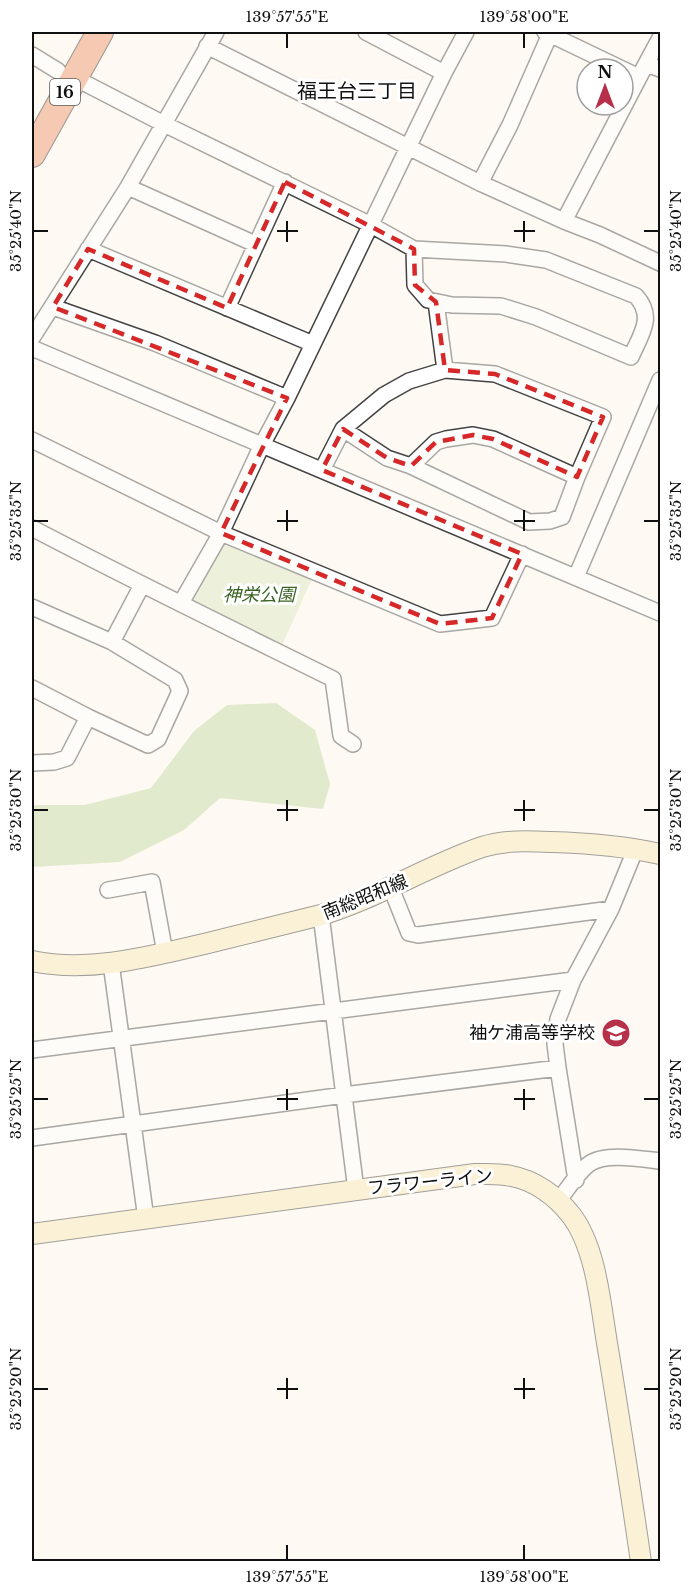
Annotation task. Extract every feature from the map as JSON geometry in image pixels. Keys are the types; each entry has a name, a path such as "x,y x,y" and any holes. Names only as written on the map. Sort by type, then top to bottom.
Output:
{"highway":[{"name":"16","path":"32,154 81,32"},
{"name":"16","path":"32,117 100,32"}],"street":[{"path":"32,338 128,187 216,32"},
{"path":"366,32 444,73"},
{"path":"181,603 221,533 262,445 466,32"},
{"path":"480,183 510,125 548,33 642,70 660,69"},
{"path":"564,221 660,38"},
{"path":"207,46 480,183 660,262"},
{"path":"32,55 164,124 371,225 414,249 506,254 546,260 636,296 644,305 647,319 631,357 536,317 501,306 452,305 428,300 415,285 414,249"},
{"path":"227,308 285,182"},
{"path":"128,187 255,244"},
{"path":"88,249 313,344"},
{"path":"436,302 445,370"},
{"path":"52,307 155,343 287,398"},
{"path":"32,348 660,613"},
{"path":"322,470 343,429 384,395 409,381 445,370 495,374 603,417 562,517 550,521 529,522 411,466 387,458 343,429"},
{"path":"576,577 660,380"},
{"path":"411,466 436,442 473,435 493,439 577,477"},
{"path":"32,440 221,533 440,624 492,618 522,554"},
{"path":"32,528 141,585 333,679 340,736 353,744"},
{"path":"112,642 141,585"},
{"path":"32,607 112,642 175,680 180,691 158,739 148,745 32,688"},
{"path":"32,763 54,762 67,758 88,717"},
{"name":"南総昭和線","path":"32,961 52,966 111,963 165,953 321,915 346,908 455,857 512,841 608,844 660,854"},
{"path":"576,1180 555,1044 558,1019 573,980 611,909 636,848"},
{"path":"108,890 152,882 165,953"},
{"path":"391,888 409,933 418,935 611,909"},
{"path":"321,915 356,1190"},
{"path":"111,963 146,1219"},
{"path":"32,1050 573,980"},
{"path":"32,1138 558,1068"},
{"path":"558,1201 588,1165 597,1160 627,1157 660,1161"},
{"name":"フラワーライン","path":"32,1234 475,1174 513,1176 534,1184 549,1193 571,1215 580,1230 594,1266 641,1562"}],"highlighted area":[{"path":"285,182 414,249 415,285 436,302 445,370 495,374 603,417 577,477 493,439 473,435 436,442 411,466 387,458 343,429 322,470 522,554 492,618 440,624 221,533 287,398 53,307 88,249 227,308"}],"green space":[{"name":"神栄公園","path":"221,533 315,572 279,652 181,603"},
{"path":"276,703 315,730 330,784 323,809 220,798 184,830 120,862 32,867 32,805 85,805 151,788 194,731 227,705"}],"place":[{"name":"袖ケ浦高等学校","path":"616,1033"}],"district":[{"name":"福王台三丁目","path":"357,91"}]}
